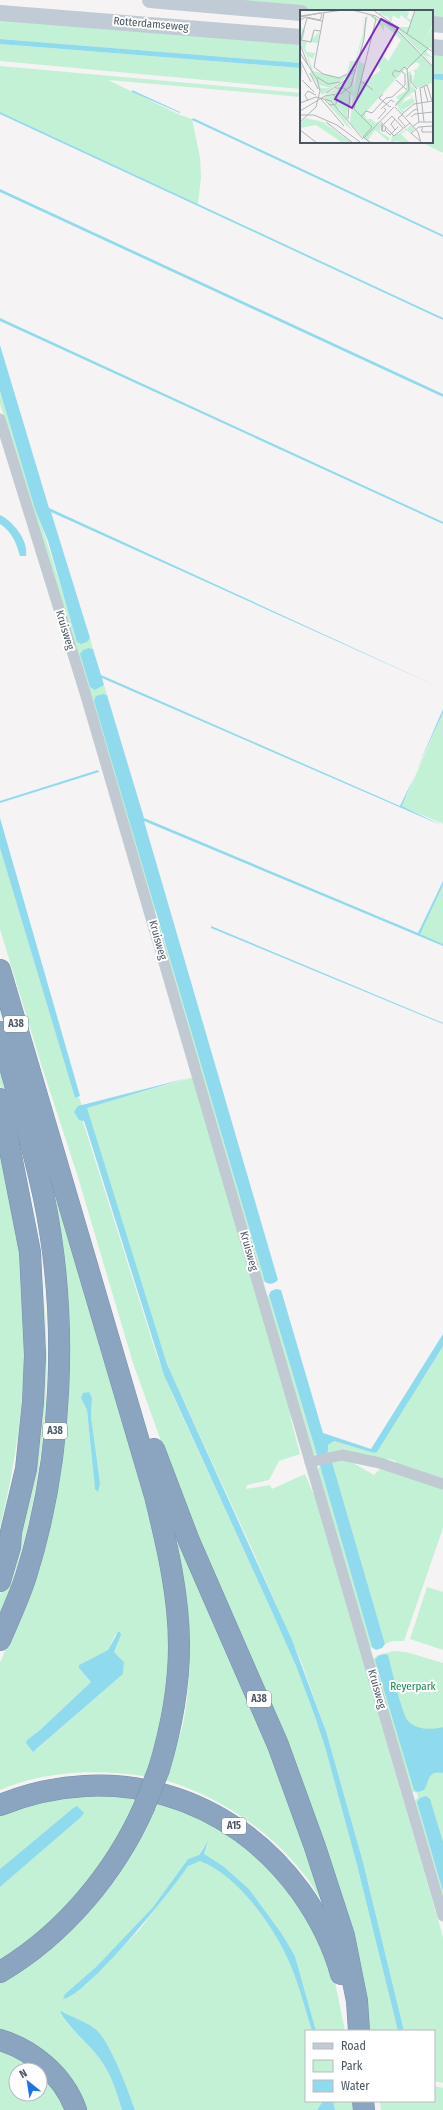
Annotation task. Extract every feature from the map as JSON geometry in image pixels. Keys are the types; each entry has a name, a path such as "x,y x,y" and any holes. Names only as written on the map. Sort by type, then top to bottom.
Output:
{"highway":[{"name":"A38","path":"0,970 155,1496 168,1549 176,1597 179,1646 177,1682 171,1724 159,1768 144,1807 121,1851 101,1880 76,1910 43,1940 0,1972"},
{"name":"A38","path":"0,1032 44,1199 58,1309 58,1362 55,1432 50,1476 40,1524 26,1577 0,1640"},
{"name":"A38","path":"0,1099 30,1252 35,1355 33,1402 26,1469 11,1532 0,1560"},
{"name":"A38","path":"121,1380 152,1442 189,1541 281,1752 333,1898 344,1936 357,2001 359,2030"},
{"name":"A38","path":"0,1581 10,1548 11,1532"},
{"name":"A15","path":"0,1805 21,1796 58,1788 96,1786 134,1788 169,1795 202,1808 234,1826 261,1848 289,1875 310,1905 327,1937 340,1971 353,2030"},
{"path":"0,2040 16,2045 38,2059 57,2078 73,2102 76,2110"}],"main road":[{"path":"150,0 300,13"},
{"name":"Rotterdamseweg","path":"0,13 300,37"},
{"path":"433,24 443,25"},
{"path":"433,47 443,48"}],"street":[{"name":"Kruisweg","path":"0,419 319,1460 443,1916"},
{"path":"319,1460 342,1455 380,1463 443,1484"}],"green space":[{"path":"176,0 443,0 443,21 433,20 433,10 300,10"},
{"path":"0,17 300,42 300,63 0,39"},
{"path":"0,44 300,68 300,89 0,61"},
{"path":"433,53 443,54 443,153 423,143 433,143"},
{"path":"0,66 300,93 300,97 108,80 180,115 192,119 200,158 201,177 198,204 0,112"},
{"path":"0,391 63,594 87,642 90,638 93,649 89,648 95,690 104,685 107,695 103,694 94,701 157,910 154,911 0,404"},
{"path":"443,713 443,824 402,806"},
{"path":"0,848 75,1098 79,1097 82,1106 78,1106 156,1353 173,1396 296,1666 314,1714 325,1747 357,1865 398,2030 370,2030 362,1982 286,1740 184,1505 133,1363 78,1177 42,1067 0,929"},
{"path":"443,885 443,944 419,934"},
{"path":"159,922 265,1282 261,1281 157,923"},
{"path":"0,994 162,1557 173,1641 167,1718 150,1777 131,1774 93,1772 74,1773 36,1778 0,1790 0,1663 25,1601 63,1418 35,1135 0,1011","holes":["81,1398 92,1398 91,1416 100,1483 95,1489 87,1410","115,1635 121,1635 114,1652 124,1662 123,1674 36,1750 27,1740 40,1730 91,1682 79,1668 79,1665 108,1650"]},
{"path":"0,1072 18,1142 33,1211 42,1278 46,1345 45,1412 37,1479 22,1548 0,1618 0,1595 10,1564 36,1432 11,1134 0,1084"},
{"path":"194,1077 289,1403 291,1420 300,1454 279,1461 269,1480 247,1485 246,1489 270,1485 272,1489 305,1474 314,1493 443,1937 443,2083 435,2081 435,2030 404,2030 363,1862 326,1731 302,1664 252,1549 167,1364 86,1108"},
{"path":"0,1145 15,1220 23,1276 25,1353 21,1412 17,1441 7,1499 0,1527"},
{"path":"269,1295 317,1455 313,1454 266,1299"},
{"path":"443,1341 443,1480 397,1465 396,1461 389,1459 384,1461 325,1455 328,1445 334,1441 374,1453 377,1452"},
{"path":"339,1458 353,1463 374,1475 381,1468 443,1489 443,1528 404,1641 392,1641 385,1644 332,1462"},
{"path":"321,1463 320,1466 372,1647 376,1650 368,1646 317,1472"},
{"path":"174,1524 255,1703 324,1905 308,1880 288,1856 257,1828 222,1804 184,1786 164,1780 178,1742 184,1719 188,1695 190,1646 183,1573"},
{"path":"427,1587 443,1592 443,1650 410,1639"},
{"name":"Reyerpark","path":"394,1651 406,1652 443,1663 443,1874 417,1802 443,1892 443,1903 414,1802 418,1797 417,1793 411,1791 373,1659 378,1655"},
{"path":"80,1791 142,1797 125,1834 66,1913 0,1962 0,1887 80,1818 72,1809 0,1869 0,1811"},
{"path":"154,1800 211,1821 268,1864 313,1925 335,1982 345,2030 316,2030 295,1956 282,1934 249,1889 223,1866 203,1854 208,1844 203,1847 199,1855 188,1859 153,1907 97,1966 65,1994 86,1985 140,1929 188,1866 200,1860 214,1867 228,1877 254,1904 275,1934 290,1964 312,2030 305,2030 305,2102 322,2102 317,2110 135,2110 118,2066 100,2034 83,2021 61,2011 60,2013 64,2020 92,2049 106,2067 114,2085 122,2110 81,2110 48,2079 48,2062 30,2062 0,2034 0,1983 49,1948 72,1928 114,1881 131,1855 145,1828"},
{"path":"0,2047 25,2062 8,2062 8,2102 48,2102 48,2079 68,2110 0,2110"},
{"path":"435,2086 443,2088 443,2110 381,2110 380,2102 435,2102"},
{"path":"333,2102 356,2102 357,2110 335,2110"}],"water":[{"path":"0,39 300,63 300,68 0,44"},
{"path":"433,74 443,74 443,80 433,79"},
{"path":"132,90 180,112 180,113 132,92"},
{"path":"0,112 443,318 443,320 0,114"},
{"path":"193,118 443,235 443,237 192,120"},
{"path":"0,189 443,394 443,397 0,192"},
{"path":"0,318 443,522 443,524 0,321"},
{"path":"0,345 49,508 443,689 51,512 90,638 87,642 81,644 77,642 48,541 35,509 0,391"},
{"path":"0,515 15,527 23,538 26,556 20,556 17,546 8,530 0,524"},
{"path":"89,648 93,649 101,675 400,806 413,779 402,806 443,826 102,678 104,685 95,690 90,687 80,654 83,650"},
{"path":"103,694 107,695 144,818 418,933 443,881 443,885 420,934 443,944 443,946 144,821 278,1280 270,1284 265,1282 94,701 96,696"},
{"path":"443,709 443,713 417,769"},
{"path":"98,770 99,772 0,803 0,801"},
{"path":"0,818 80,1096 75,1098 0,848"},
{"path":"211,926 443,1023 443,1024 211,928"},
{"path":"188,1078 87,1108 167,1364 292,1640 326,1731 363,1862 404,2030 398,2030 357,1865 325,1747 314,1714 296,1666 273,1614 164,1375 84,1121 79,1120 74,1112 78,1106"},
{"path":"276,1289 281,1290 323,1433 371,1449 443,1334 443,1346 377,1452 374,1453 334,1441 328,1445 328,1451 325,1455 332,1462 385,1644 382,1648 376,1650 372,1647 320,1466 321,1463 317,1455 269,1295 271,1291"},
{"path":"89,1392 92,1398 91,1416 100,1483 98,1492 95,1489 87,1410 81,1398 83,1393"},
{"path":"118,1632 120,1632 121,1635 114,1652 124,1662 123,1674 33,1752 26,1743 27,1740 40,1730 91,1682 79,1668 79,1665 108,1650"},
{"path":"384,1654 388,1655 400,1700 408,1721 420,1728 434,1729 443,1727 443,1773 434,1773 430,1777 424,1790 418,1792 414,1790 375,1660 378,1656"},
{"path":"426,1796 430,1799 443,1842 443,1892 417,1802 420,1798"},
{"path":"77,1806 84,1813 80,1818 0,1887 0,1869"},
{"path":"208,1841 204,1854 223,1866 249,1889 282,1934 295,1956 316,2030 312,2030 290,1964 265,1919 254,1904 228,1878 214,1868 200,1861 188,1866 148,1918 109,1962 90,1981 74,1994 63,1999 65,1994 97,1966 153,1907 188,1859 199,1855"},
{"path":"61,2011 87,2023 100,2034 106,2042 118,2066 135,2110 122,2110 114,2085 106,2067 92,2049 64,2019 60,2012"},
{"path":"322,2102 333,2102 335,2110 317,2110"}]}
